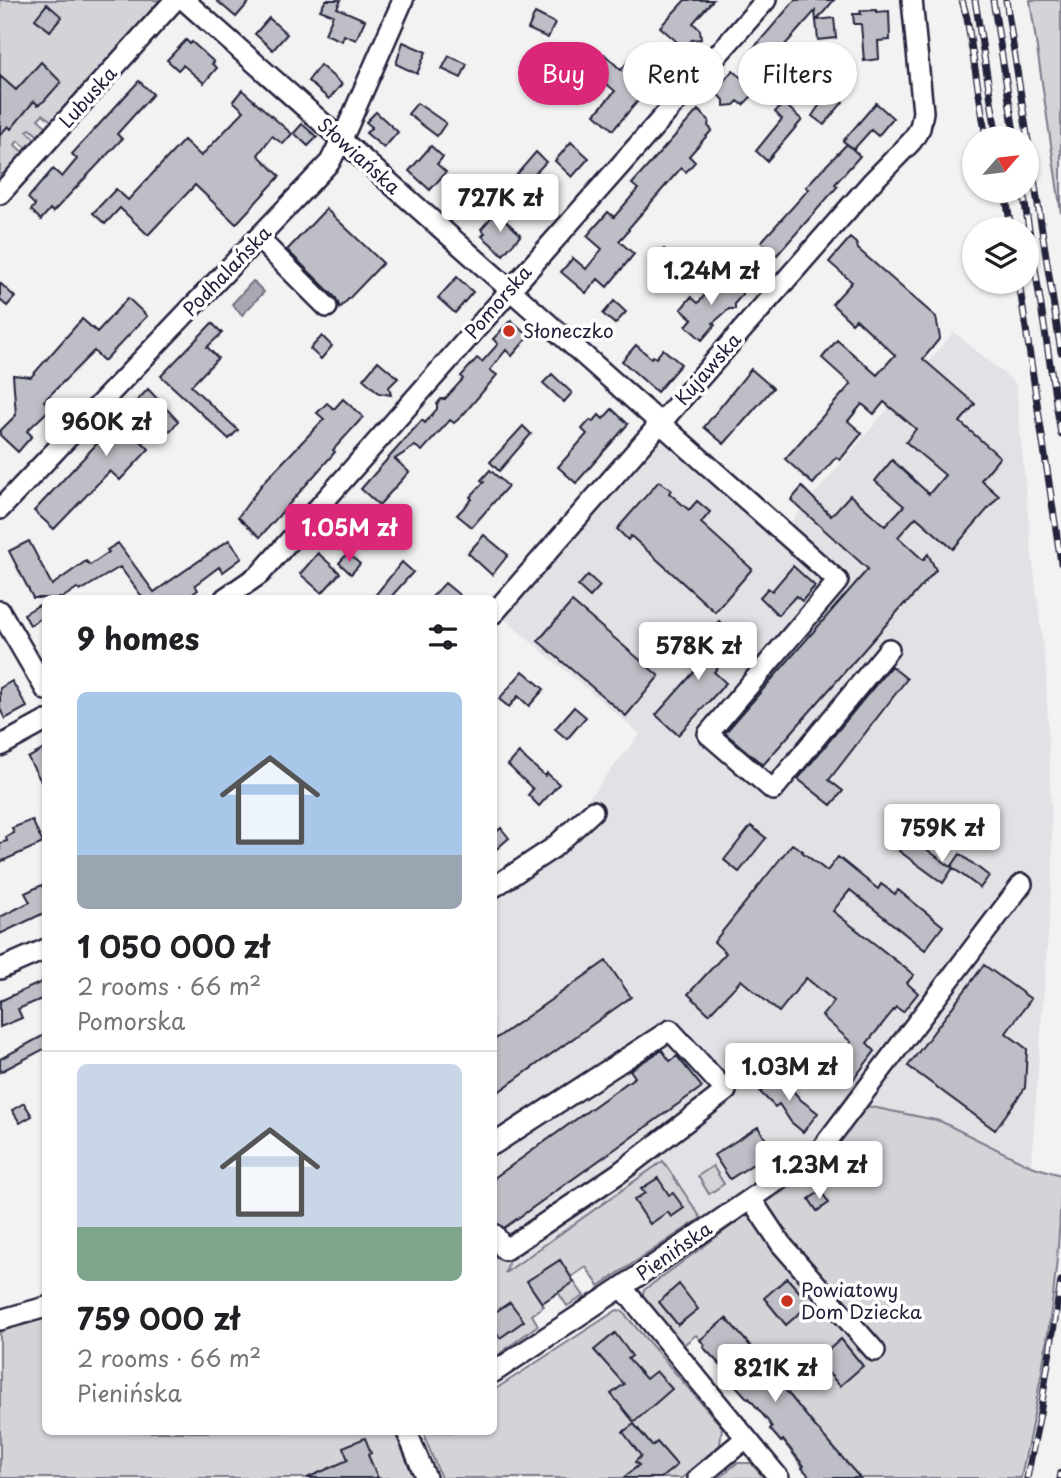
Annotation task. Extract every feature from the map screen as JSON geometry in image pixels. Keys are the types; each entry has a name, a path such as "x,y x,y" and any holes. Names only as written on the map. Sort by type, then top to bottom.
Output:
{"street":[{"name":"Lubuska","path":"0,194 175,0"},
{"name":"Słowiańska","path":"184,0 838,581 708,734 773,790 889,649"},
{"name":"Podhalańska","path":"0,509 330,162 403,0"},
{"name":"Pomorska","path":"229,595 260,574 766,0"},
{"name":"Kujawska","path":"497,610 862,194 912,141 920,128 923,112 912,0"},
{"path":"258,239 327,307"},
{"path":"0,611 42,683"},
{"path":"0,746 42,723"},
{"path":"497,885 554,848 593,811"},
{"name":"Pienińska","path":"497,1370 819,1152 1022,884"},
{"path":"0,969 42,951"},
{"path":"497,1142 670,1030 726,1091 619,1173 505,1250 497,1238"},
{"path":"751,1199 781,1244 875,1351"},
{"path":"622,1287 779,1478"},
{"path":"0,1320 42,1308"},
{"path":"408,1435 426,1478"},
{"path":"698,1478 746,1438"}],"shaded area":[{"path":"0,0 160,0 152,9 155,12 55,124 43,114 38,119 50,130 42,139 30,129 27,131 38,142 31,151 18,141 15,145 27,156 0,181"},
{"path":"1030,0 1061,0 1061,213"},
{"path":"253,281 264,292 242,315 232,304"},
{"path":"954,332 1016,384 1046,671 1053,866 1031,1166 940,1121 867,1106 828,1157 808,1145 701,1218 662,1161 505,1274 497,1262 497,872 572,819 640,734 497,611 660,426 787,526"},
{"path":"867,1106 940,1121 1031,1166 1061,1175 1058,1251 1049,1327 1021,1478 811,1478 783,1441 770,1429 772,1426 750,1398 736,1386 738,1384 703,1347 705,1345 696,1335 682,1346 642,1297 644,1290 745,1216 830,1161 828,1157"},
{"path":"663,1161 701,1218 599,1286 586,1267 571,1277 560,1260 528,1282 544,1306 532,1315 538,1325 497,1356 497,1248 507,1258 505,1273"},
{"path":"713,1166 724,1184 709,1194 698,1176"},
{"path":"574,1282 584,1296 567,1306 558,1292"},
{"path":"617,1310 622,1311 722,1427 720,1445 682,1478 441,1478 425,1435 497,1435 497,1388"},
{"path":"42,1316 42,1435 396,1435 414,1478 0,1478 0,1325"},
{"path":"737,1463 751,1463 764,1478 719,1478"}],"building":[{"path":"216,0 251,0 236,17"},
{"path":"326,0 341,0 337,8 365,20 356,40 344,35 342,41 325,34 333,15 320,10"},
{"path":"685,0 713,0 693,23 700,30 701,39 677,42 660,27"},
{"path":"795,0 834,0 817,20 834,18 836,38 818,40 815,11 788,42 759,42"},
{"path":"47,4 62,17 50,31 35,19"},
{"path":"889,11 890,40 878,41 879,59 864,61 861,24 854,24 853,14"},
{"path":"535,13 555,23 548,38 528,29"},
{"path":"269,18 287,34 273,50 255,34"},
{"path":"186,40 190,44 192,42 217,68 204,83 183,65 178,70 167,60"},
{"path":"403,42 426,52 417,74 396,64"},
{"path":"449,56 467,64 461,78 442,69"},
{"path":"609,59 621,70 623,68 623,105 634,105 613,130 595,114 603,105 609,105 609,98 615,91 609,86"},
{"path":"41,62 61,82 44,101 38,105 34,101 11,129 8,126 0,135 0,76 16,90"},
{"path":"320,65 342,84 329,99 308,81"},
{"path":"733,70 738,75 738,101 734,105 724,106 724,80"},
{"path":"139,81 153,94 117,134 122,139 53,212 50,209 41,220 31,210 35,205 28,198 53,169 62,177 77,159 72,154"},
{"path":"242,90 292,134 283,144 272,136 258,155 280,176 236,224 195,185 148,235 120,208 105,224 93,213 116,189 128,200 184,140 201,156 244,111 233,101"},
{"path":"417,103 446,123 437,136 408,114"},
{"path":"876,103 893,118 878,136 871,130 854,149 843,141"},
{"path":"782,105 786,105 802,120 767,161 756,151 782,119 775,112"},
{"path":"819,105 841,105 824,125 812,116"},
{"path":"698,110 709,120 708,126 712,130 689,156 695,162 686,172 681,168 619,241 634,254 607,287 598,279 586,293 561,272 573,258 586,269 602,249 587,236 608,212 614,217 638,189 632,184"},
{"path":"376,112 398,132 384,148 366,133 372,127 366,122"},
{"path":"302,124 317,137 308,146 294,133"},
{"path":"571,142 589,158 572,177 555,161"},
{"path":"847,144 860,156 835,184 838,186 777,255 761,242 809,189 806,187"},
{"path":"431,146 443,157 437,164 446,172 430,190 409,171"},
{"path":"536,152 546,162 527,182 517,174"},
{"path":"534,185 552,201 538,216 520,201"},
{"path":"326,209 383,263 340,308 336,298 287,250"},
{"path":"496,212 521,235 503,255 482,236 485,233 481,229"},
{"path":"850,238 857,244 858,249 936,317 940,338 923,359 975,404 960,422 1000,457 981,480 999,496 953,549 916,517 898,537 923,560 928,554 936,570 763,765 725,733 868,569 791,500 802,487 831,516 850,495 885,526 904,506 875,481 892,460 929,494 945,475 906,442 916,429 884,402 874,414 862,404 848,421 862,433 840,460 836,457 813,484 785,459 851,384 822,358 837,340 877,375 895,355 856,319 852,323 832,304 852,282 829,262"},
{"path":"664,249 676,259 663,274 651,263"},
{"path":"722,275 743,294 735,303 735,309 729,309 713,323 715,325 702,340 686,326 692,319 681,309 691,297 698,303"},
{"path":"457,277 473,292 455,313 438,298"},
{"path":"0,283 15,297 7,306 0,300"},
{"path":"128,298 147,316 104,361 94,351 44,401 51,408 27,431 32,436 18,452 0,435 0,431 16,415 13,375 31,377 82,319 97,332"},
{"path":"614,301 626,312 615,324 603,314"},
{"path":"511,320 529,336 512,356 506,350 490,370 497,375 462,416 454,423 450,420 422,451 415,446 395,459 409,472 379,505 361,489 422,420 425,423 437,409 441,399 445,399 463,379 461,376 477,358 482,362 498,344 493,339"},
{"path":"212,323 222,333 207,347 218,358 191,386 238,430 229,439 161,376"},
{"path":"322,336 332,346 321,359 310,349"},
{"path":"636,345 651,358 656,358 663,349 681,364 657,392 622,361"},
{"path":"378,361 398,378 389,387 391,395 379,393 363,379"},
{"path":"751,369 773,388 724,444 704,427"},
{"path":"552,374 572,393 564,402 543,383"},
{"path":"148,389 178,421 170,431 156,418 137,437 149,449 120,480 110,471 54,529 34,511"},
{"path":"343,399 363,417 260,537 238,517 263,483 324,419 317,413 327,403 334,409"},
{"path":"612,409 628,424 576,483 558,467 587,434 582,429 590,420 593,422 599,415 603,419"},
{"path":"523,426 531,434 499,471 490,462"},
{"path":"490,470 508,486 472,527 457,515 472,499 470,497 484,482 481,480"},
{"path":"659,481 689,510 697,501 710,512 701,523 752,569 715,612 631,536 628,540 617,529"},
{"path":"342,514 358,528 344,543 329,529"},
{"path":"484,535 508,555 492,575 468,553"},
{"path":"229,540 242,558 223,572 219,567 195,585 198,590 191,595 141,595 120,567 80,591 77,588 66,595 42,595 42,598 33,598 9,551 29,541 52,585 86,561 90,565 118,543 154,592"},
{"path":"318,553 340,573 322,593 300,574"},
{"path":"348,553 360,564 351,574 339,563"},
{"path":"402,562 413,572 393,595 375,595"},
{"path":"793,566 815,586 802,601 796,596 778,615 760,597 768,588 772,591"},
{"path":"588,575 600,586 590,597 578,586"},
{"path":"445,583 459,595 434,595"},
{"path":"572,602 659,676 626,716 538,641"},
{"path":"39,605 42,609 42,618 30,625 24,614"},
{"path":"719,621 728,630 720,639 733,650 714,672 726,683 678,735 656,715 702,663 691,653"},
{"path":"891,666 907,679 829,780 843,791 831,805 798,779"},
{"path":"523,671 544,689 529,706 518,696 509,707 499,699"},
{"path":"12,681 27,707 5,719 0,709 0,688"},
{"path":"574,707 586,717 567,739 555,729"},
{"path":"42,750 42,783 28,758"},
{"path":"519,753 545,776 547,773 559,784 539,806 528,795 533,789 508,765"},
{"path":"974,812 987,820 970,845 957,836"},
{"path":"32,820 42,843 0,862 0,843 7,841 6,837 14,833 12,828"},
{"path":"751,826 766,838 739,872 724,860"},
{"path":"501,828 509,838 497,848 497,831"},
{"path":"910,837 951,867 960,854 989,876 980,888 953,868 943,883 899,851"},
{"path":"792,844 827,871 838,857 878,889 881,884 895,894 898,890 943,926 925,950 850,890 833,911 914,975 907,983 918,993 903,1012 896,1007 867,1043 875,1051 849,1085 835,1073 845,1060 840,1056 851,1042 822,1016 834,1001 806,978 779,1012 741,980 709,1014 688,994 726,953 714,942"},
{"path":"42,885 42,914 0,934 0,917 30,902 25,893"},
{"path":"606,961 631,997 497,1093 497,1038"},
{"path":"984,965 1031,999 1006,1033 1027,1049 1025,1088 995,1130 908,1066"},
{"path":"42,982 42,999 18,1009 22,1018 0,1027 0,1001"},
{"path":"42,1036 42,1050 0,1072 0,1059"},
{"path":"662,1050 670,1061 677,1056 702,1087 504,1228 497,1224 497,1176 635,1077 630,1070"},
{"path":"779,1075 801,1100 818,1113 803,1132 791,1122 779,1104 775,1107 760,1092"},
{"path":"24,1103 32,1116 20,1123 12,1110"},
{"path":"758,1127 773,1151 730,1179 714,1155"},
{"path":"658,1178 669,1195 673,1193 684,1208 671,1217 668,1212 650,1224 634,1200 645,1193 641,1189"},
{"path":"821,1191 829,1203 817,1211 809,1199"},
{"path":"560,1260 574,1282 542,1303 527,1281"},
{"name":"Powiatowy Dom Dziecka","path":"787,1278 810,1304 786,1325 764,1298"},
{"path":"679,1284 698,1309 678,1325 659,1302"},
{"path":"510,1302 524,1321 500,1338 497,1333 497,1311"},
{"path":"726,1318 860,1478 811,1478 802,1468 804,1466 783,1440 781,1442 770,1429 772,1427 768,1421 736,1386 739,1384 703,1347 705,1345 700,1340"},
{"path":"615,1333 632,1356 628,1359 646,1379 656,1371 672,1389 634,1422 611,1394 624,1384 594,1350"},
{"path":"841,1339 863,1366 840,1386 817,1360"},
{"path":"634,1424 652,1446 657,1442 677,1465 661,1478 623,1478 639,1465 635,1462 641,1456 623,1432"},
{"path":"365,1438 371,1453 368,1455 378,1478 307,1478 348,1460 343,1447"}],"railway":[{"path":"962,0 984,126"},
{"path":"975,0 995,126"},
{"path":"993,0 1013,126"},
{"path":"1006,0 1061,352"},
{"path":"1007,203 1009,217"},
{"path":"1025,203 1061,434"},
{"path":"1021,294 1061,563"},
{"path":"1027,1478 1061,1281"},
{"path":"1060,1478 1061,1473"}],"place":[{"name":"Słoneczko","path":"509,331"},
{"name":"Powiatowy Dom Dziecka","path":"787,1301"}]}
